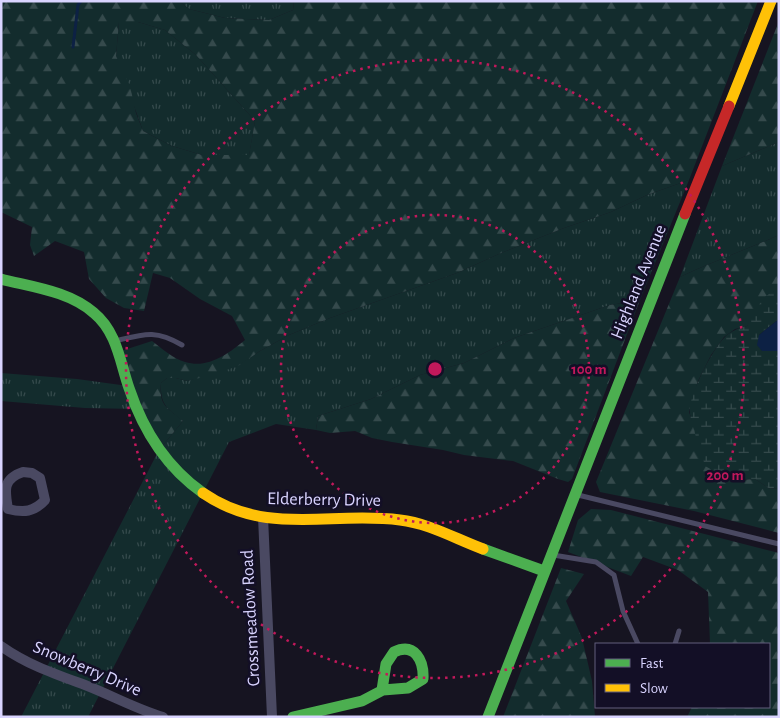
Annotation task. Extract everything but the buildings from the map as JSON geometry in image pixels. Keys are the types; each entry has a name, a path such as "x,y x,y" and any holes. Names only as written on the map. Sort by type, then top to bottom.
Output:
{"street":[{"name":"Highland Avenue","path":"488,717 693,194 771,1"},
{"name":"Elderberry Drive","path":"1,279 60,295 77,302 94,313 102,321 114,341 140,420 168,462 189,482 206,494 233,508 263,517 292,520 374,518 402,520 429,528 544,571"},
{"path":"23,472 32,473 40,478 45,500 38,507 30,511 4,514 5,492 8,482 14,475 23,472"},
{"name":"Crossmeadow Road","path":"263,517 272,717"},
{"name":"Snowberry Drive","path":"1,646 30,664 163,717"},
{"path":"292,717 330,710 364,700 382,690"}],"lane":[{"path":"114,341 140,334 159,334 182,345"},
{"path":"575,494 779,544"},
{"path":"551,555 596,562 614,574 622,606 638,643"},
{"path":"675,643 679,631"}],"green space":[{"path":"1,1 179,1 189,9 225,18 269,20 293,10 294,1 758,1 689,180 647,195 611,212 501,253 457,273 330,318 289,335 238,366 187,381 167,378 161,383 161,397 165,406 183,421 159,450 118,352 152,341 181,361 193,364 210,362 225,355 245,340 232,316 200,299 170,278 153,273 144,311 124,308 106,298 89,279 84,252 55,241 34,256 30,245 32,227 1,212","holes":["119,22 138,22 165,30 196,55 255,121 249,155 202,155 172,146 143,131 136,113 130,86 116,56"]},
{"path":"179,1 294,1 293,10 269,20 225,18 189,9"},
{"path":"779,21 779,142 722,166"},
{"path":"119,22 138,22 165,30 196,55 255,121 249,156 202,155 172,146 143,131 116,56"},
{"path":"779,142 779,235 680,277 722,166"},
{"path":"689,180 640,300 610,305 514,338 464,363 420,375 371,399 318,416 316,430 276,424 229,442 88,717 21,717 159,450 183,421 163,401 161,383 167,378 187,381 237,366 289,335 330,318 457,273 501,253 611,212 647,195"},
{"path":"779,235 779,291 774,291 747,326 735,329 724,337 711,355 698,381 689,412 698,438 730,480 755,479 770,489 779,488 779,533 694,511 600,492 596,482 680,277"},
{"path":"774,291 779,291 779,319 759,335 762,351 779,351 779,488 770,489 755,479 730,480 705,466 691,420 690,407 701,374 719,344 729,333 747,326 763,298"},
{"path":"640,300 572,479 568,482 513,461 464,455 392,442 372,438 355,431 330,433 316,430 318,416 371,399 420,375 464,363 514,338 610,305"},
{"path":"1,373 77,379 128,386 136,409 85,408 1,401"},
{"path":"591,509 611,510 779,553 779,717 687,717 692,708 770,708 770,643 710,643 708,592 678,570 643,557 631,576 568,552 578,520"},
{"path":"561,568 584,574 566,601 582,638 592,681 595,717 503,717"}],"water":[{"path":"779,319 779,351 762,351 757,345 759,335"}],"waterway":[{"path":"73,47 78,5 81,1"}],"traffic: fast":[{"path":"488,717 685,214"},
{"path":"1,279 62,295 84,306 102,321 113,338 135,404 157,447 178,472 203,493"},
{"path":"483,549 544,571"},
{"path":"293,717 362,701 383,690 408,688 423,679 420,660 413,651 408,649 394,652 386,664 382,690"}],"traffic: slow":[{"path":"729,106 771,1"},
{"path":"203,493 227,506 251,515 299,520 349,518 400,520 431,528 483,549"}],"traffic: jam":[{"path":"685,214 729,106"}]}
